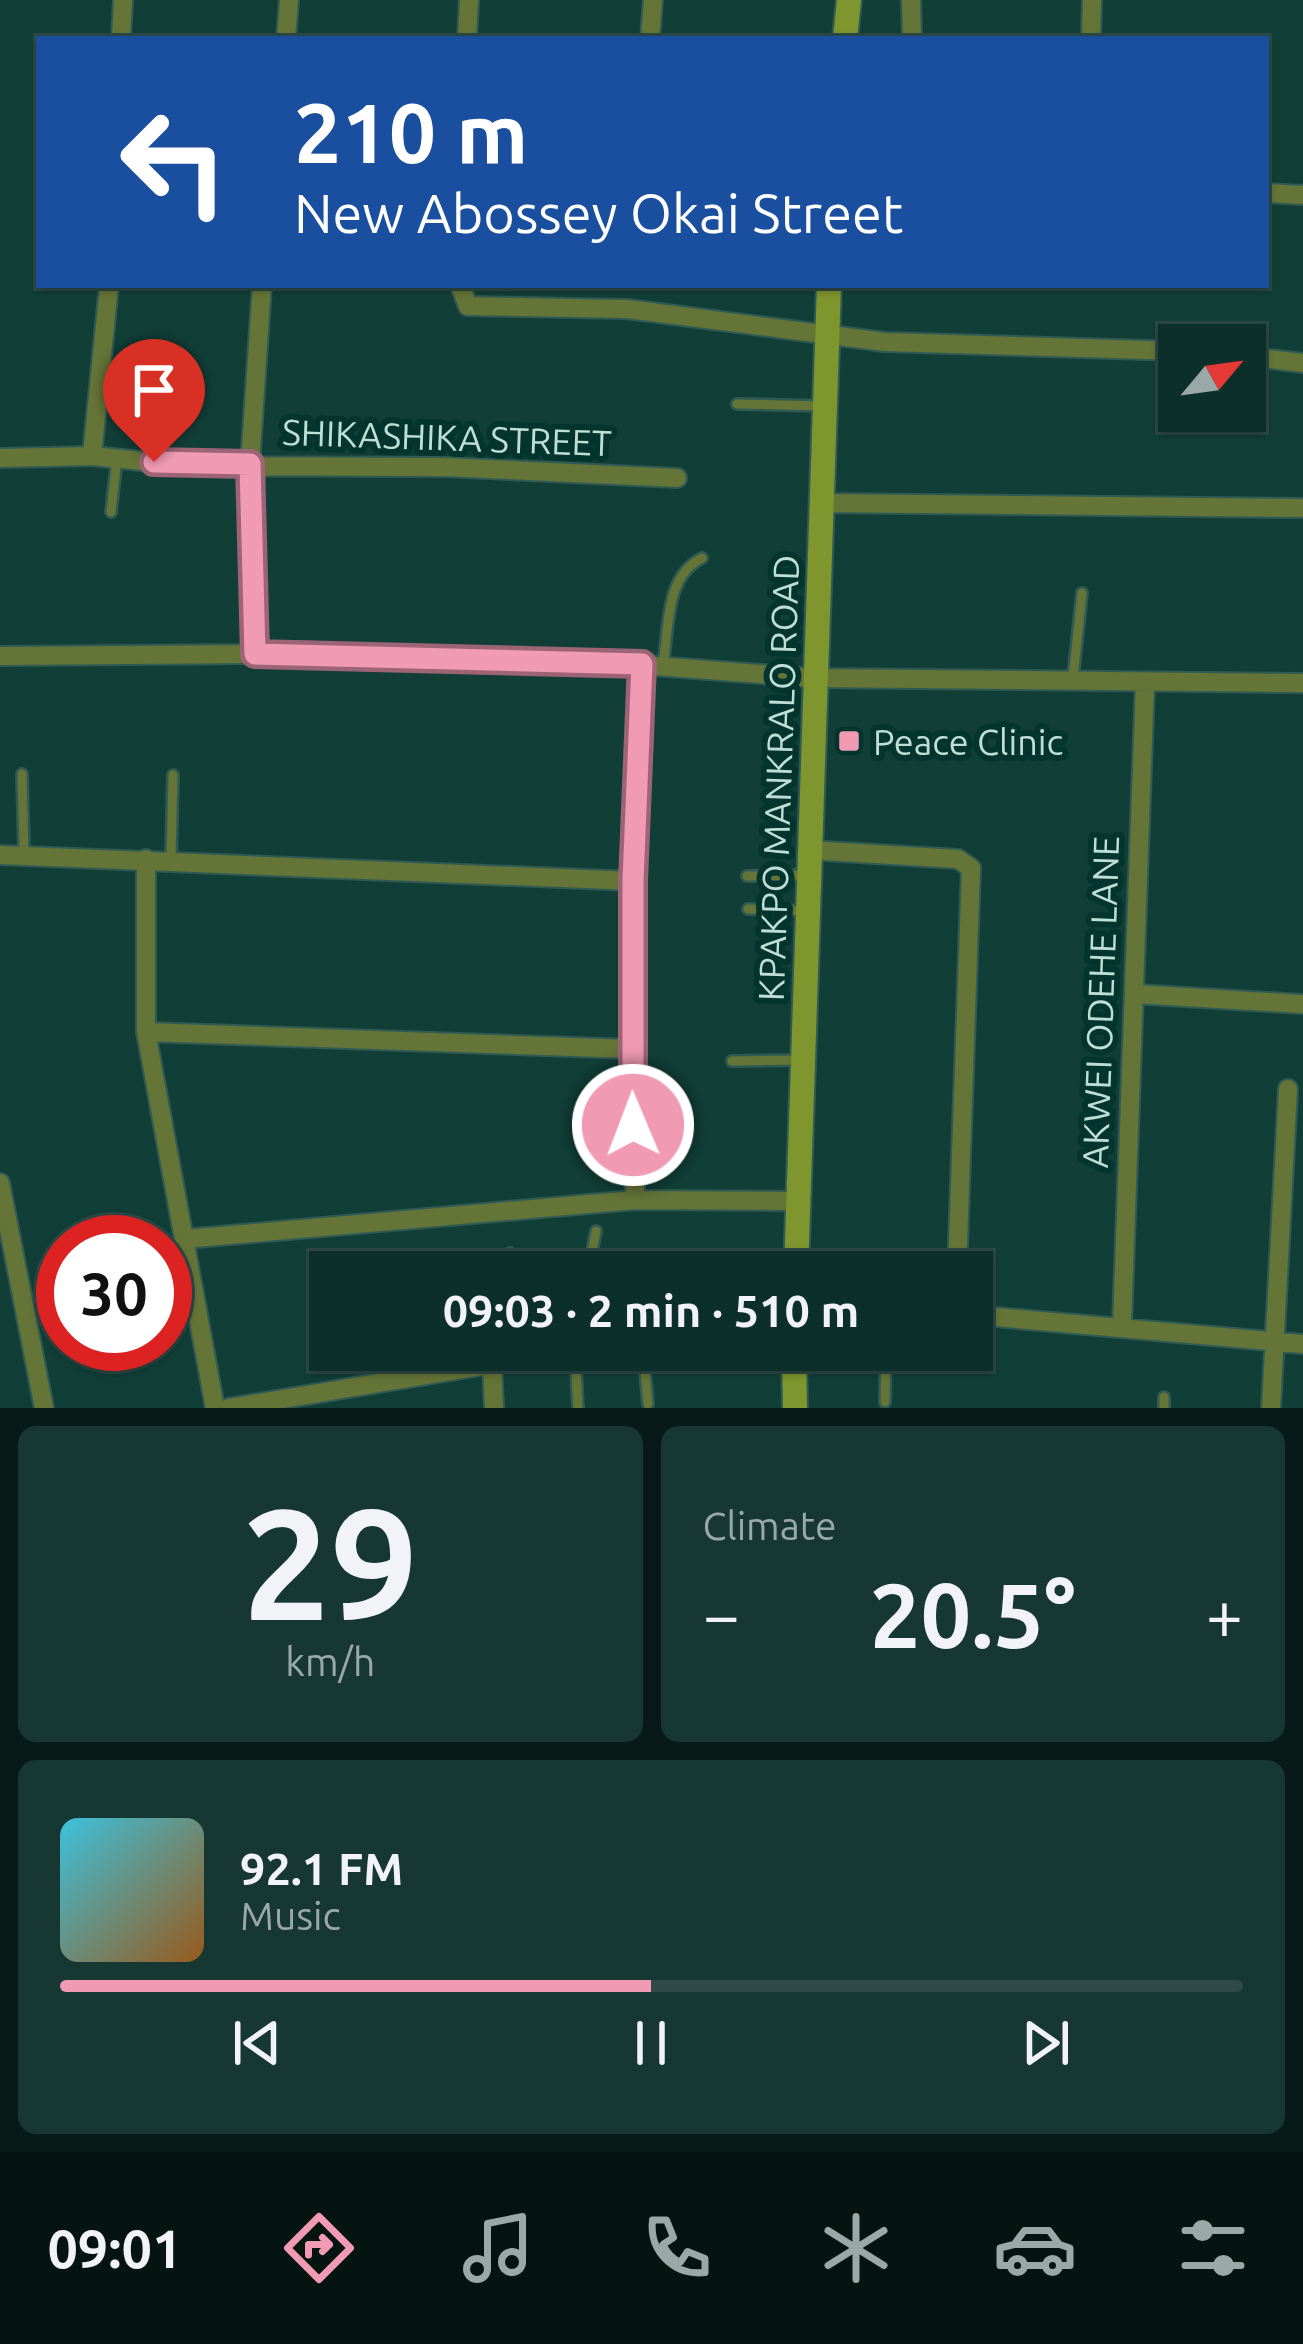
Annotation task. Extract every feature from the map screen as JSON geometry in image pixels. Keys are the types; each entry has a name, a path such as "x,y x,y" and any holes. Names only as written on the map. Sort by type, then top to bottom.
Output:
{"street":[{"path":"121,36 122,0"},
{"path":"286,36 289,0"},
{"path":"467,36 469,0"},
{"path":"650,36 653,0"},
{"path":"845,36 849,0"},
{"path":"911,0 912,36"},
{"path":"1091,36 1092,0"},
{"path":"1269,193 1303,195"},
{"path":"92,456 109,288"},
{"path":"255,654 250,464 262,288"},
{"path":"461,288 468,306 627,309 907,343 1158,350"},
{"name":"KPAKPO MANKRALO ROAD","path":"797,1251 813,678 830,288"},
{"path":"1266,359 1303,363"},
{"name":"SHIKASHIKA STREET","path":"0,458 116,458 190,475 250,464 676,478"},
{"path":"822,503 1303,508"},
{"path":"0,656 255,654 642,664 813,678 1303,683"},
{"path":"635,1200 633,881 642,664"},
{"name":"AKWEI ODEHE LANE","path":"1122,1325 1145,682"},
{"path":"0,855 633,881"},
{"path":"146,859 146,1032 180,1215"},
{"path":"808,862 958,859 971,868 958,1251"},
{"path":"1135,994 1303,1004"},
{"path":"146,1032 631,1049"},
{"path":"1271,1408 1271,1339 1288,1089"},
{"path":"0,1183 44,1408"},
{"path":"192,1238 635,1200 801,1201"},
{"path":"192,1283 215,1408"},
{"path":"993,1316 1303,1344"},
{"path":"229,1408 421,1371"},
{"path":"493,1371 494,1408"},
{"path":"794,1371 795,1408"}],"lane":[{"path":"737,404 824,406"},
{"path":"111,512 116,458"},
{"path":"663,668 675,585 686,566 702,558"},
{"path":"1073,678 1082,593"},
{"path":"22,774 24,854"},
{"path":"171,860 172,775"},
{"path":"747,876 808,862"},
{"path":"748,909 807,911"},
{"path":"732,1061 806,1060"},
{"path":"592,1251 596,1231"},
{"path":"576,1371 578,1408"},
{"path":"645,1371 648,1404"},
{"path":"885,1402 886,1371"}],"place":[{"name":"Peace Clinic","path":"849,741"}],"route":[{"path":"154,462 250,464 255,654 642,664 633,881 633,1125"}]}
